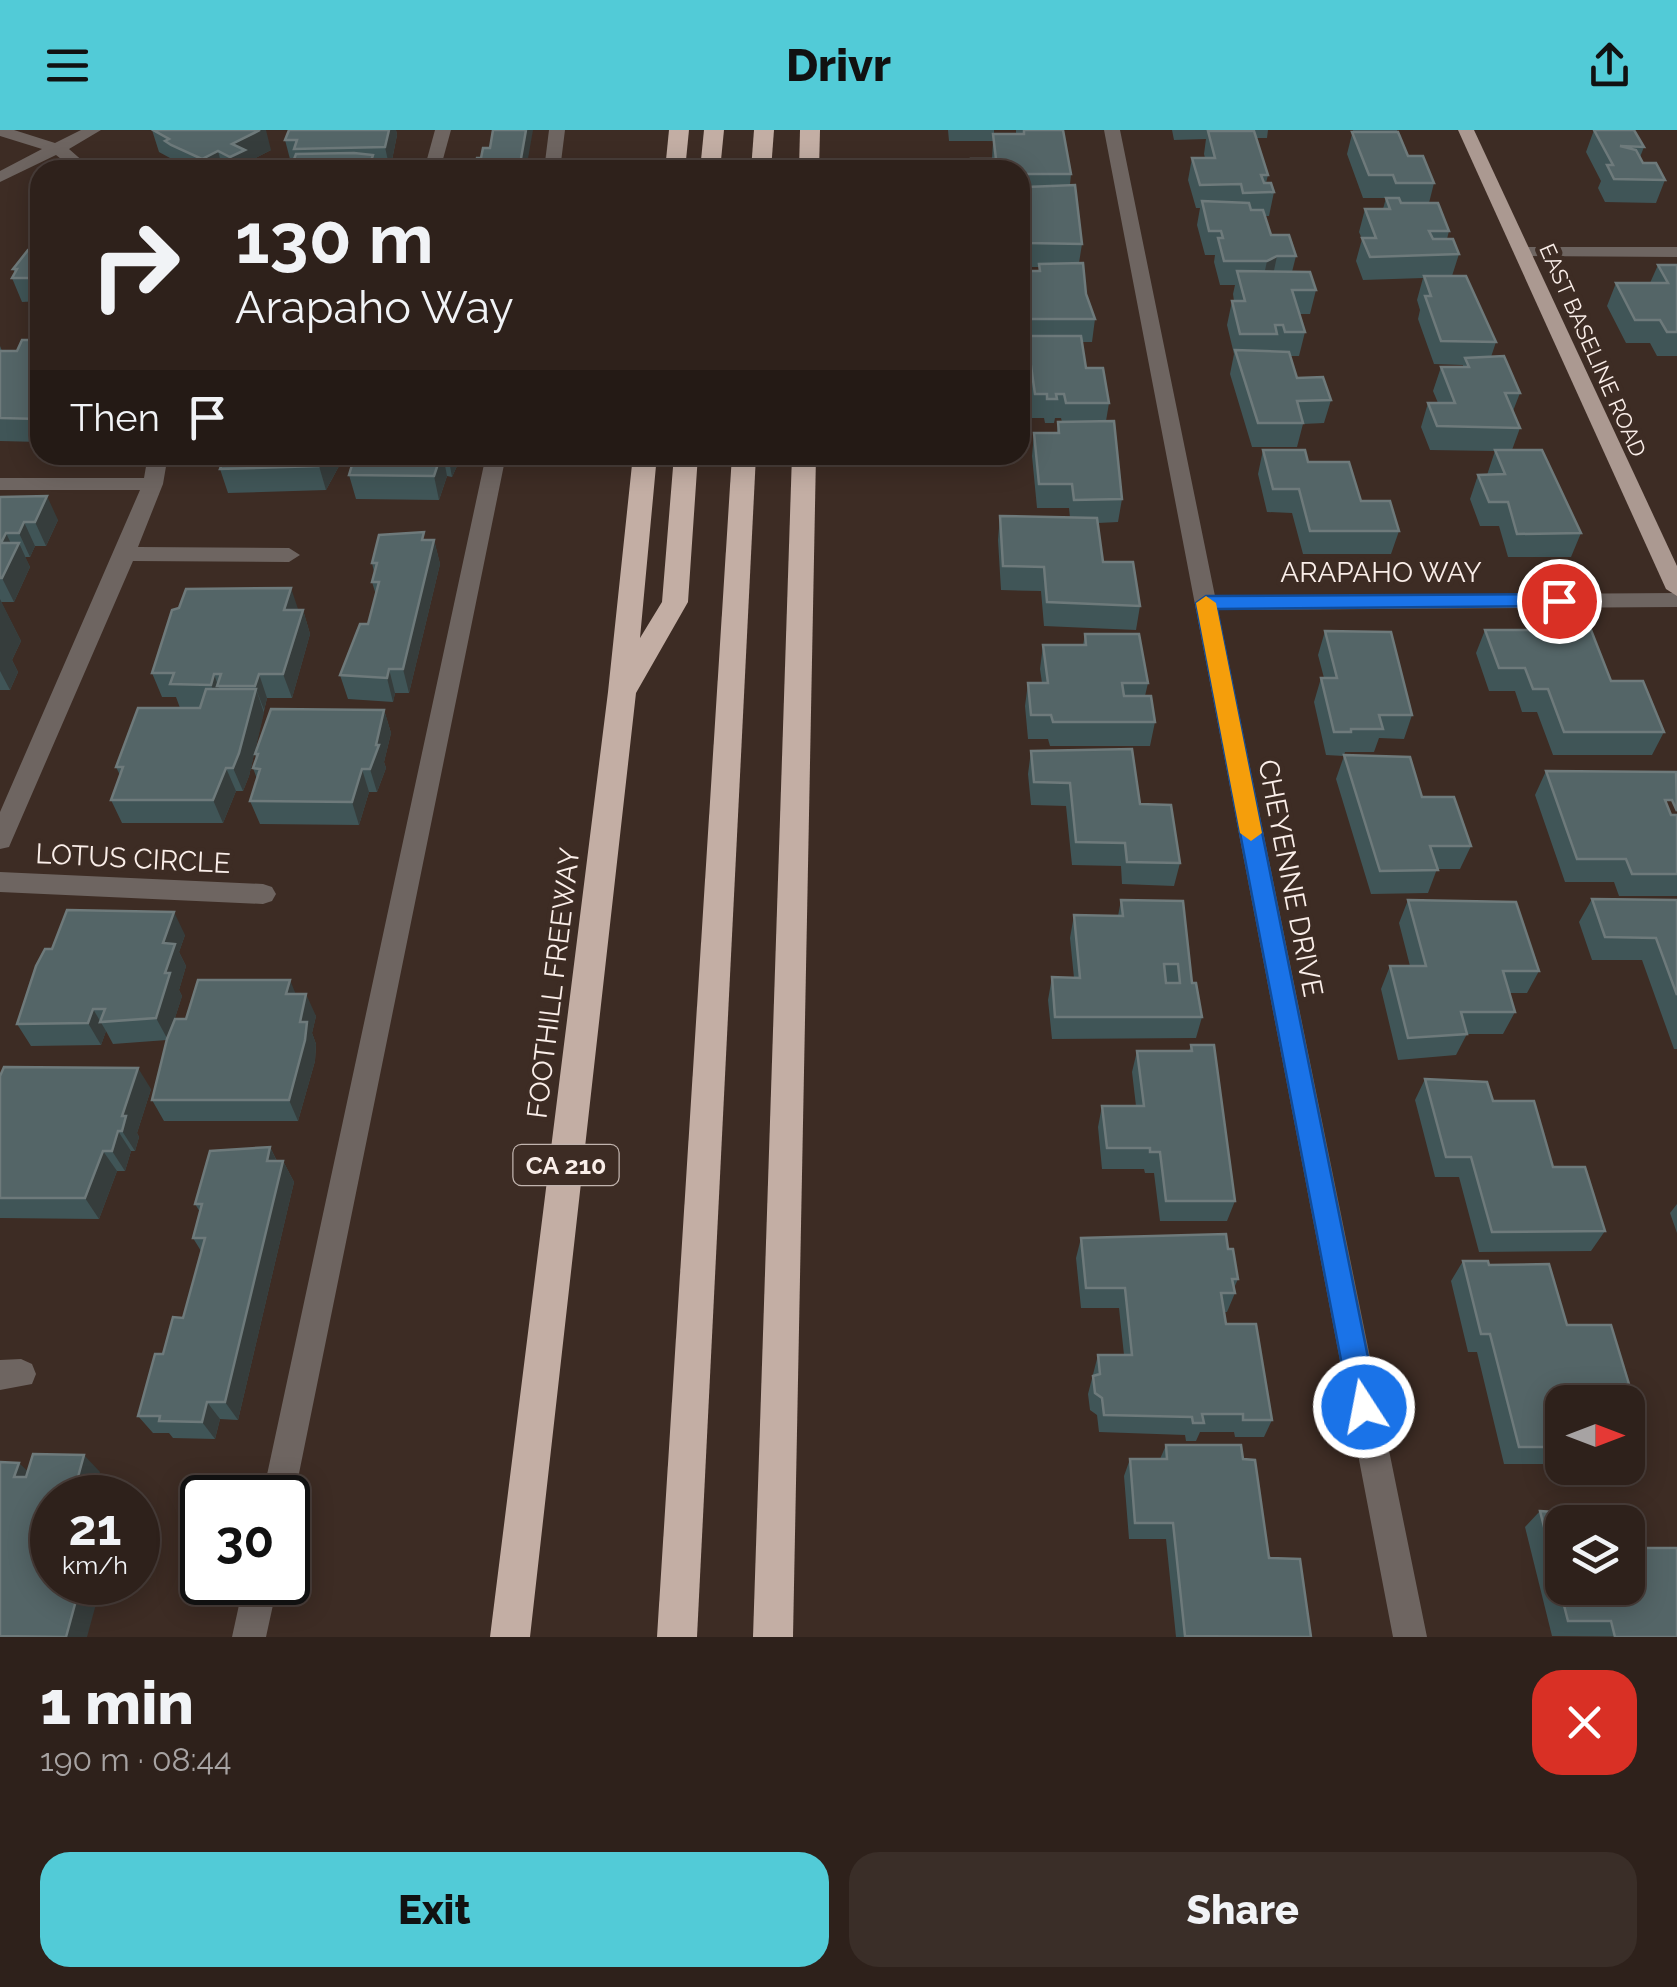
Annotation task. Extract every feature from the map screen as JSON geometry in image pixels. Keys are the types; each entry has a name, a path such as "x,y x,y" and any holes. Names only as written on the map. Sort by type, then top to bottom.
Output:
{"highway":[{"path":"676,160 679,130"},
{"path":"711,160 714,130"},
{"path":"762,160 764,130"},
{"path":"809,160 810,130"},
{"name":"FOOTHILL FREEWAY","path":"510,1637 622,692 644,465"},
{"path":"622,692 675,602 685,465"},
{"path":"677,1637 743,465"},
{"path":"773,1637 804,465"}],"main road":[{"name":"EAST BASELINE ROAD","path":"1466,130 1677,589"}],"street":[{"path":"36,160 93,130"},
{"path":"435,160 443,130"},
{"path":"553,160 557,130"},
{"name":"CHEYENNE DRIVE","path":"1112,130 1410,1637"},
{"path":"0,131 60,149 73,160"},
{"path":"0,177 30,163"},
{"path":"1524,252 1677,252"},
{"path":"0,840 125,554 154,484 157,465"},
{"path":"283,1475 494,465"},
{"path":"0,484 154,484"},
{"path":"125,554 290,555"},
{"name":"ARAPAHO WAY","path":"1206,603 1677,600"},
{"name":"LOTUS CIRCLE","path":"0,882 264,894"},
{"path":"249,1637 255,1605"}],"building":[{"path":"153,130 260,130 232,144 245,150 230,157 218,151 202,159 171,145 165,141 169,139"},
{"path":"289,130 389,130 385,147 294,149 297,140 285,140"},
{"path":"493,130 526,130 521,160 477,160 483,148 490,148"},
{"path":"1024,130 1063,130 1071,174 1030,174 1030,160 971,160 996,159 993,134 1024,134"},
{"path":"1594,130 1634,130 1644,147 1620,146 1636,150 1643,163 1656,163 1665,180 1614,179 1607,165 1613,165"},
{"path":"1208,131 1254,131 1268,175 1261,175 1264,183 1271,183 1274,192 1243,193 1241,184 1200,185 1192,158 1215,158"},
{"path":"1352,132 1398,132 1408,156 1423,156 1434,183 1396,183 1393,175 1369,175"},
{"path":"296,154 373,155 371,160 294,160"},
{"path":"1075,185 1082,244 1030,243 1030,187"},
{"path":"1386,198 1399,198 1401,203 1438,203 1449,231 1429,231 1433,239 1453,239 1459,254 1370,257 1362,238 1376,238 1365,209 1390,209"},
{"path":"1202,201 1249,203 1251,210 1263,210 1271,235 1289,235 1296,256 1224,261 1218,238 1223,238 1221,231 1209,231"},
{"path":"30,250 30,278 12,278 17,269 13,269"},
{"path":"1083,263 1086,294 1095,319 1030,319 1030,271 1040,271 1039,264"},
{"path":"1658,265 1677,265 1677,332 1667,332 1660,320 1635,320 1616,283 1668,283"},
{"path":"1237,271 1310,272 1316,290 1292,290 1305,332 1285,332 1283,325 1275,325 1277,334 1240,334 1232,301 1245,301"},
{"path":"1424,276 1466,276 1496,342 1441,341 1425,296 1431,296"},
{"path":"1030,336 1081,336 1086,368 1103,368 1109,403 1066,403 1064,394 1047,399 1047,394 1035,394"},
{"path":"22,340 30,340 30,419 0,418 0,351 17,351"},
{"path":"1235,350 1289,352 1297,378 1323,377 1331,400 1297,401 1303,423 1258,423"},
{"path":"1504,356 1520,393 1505,393 1520,428 1437,426 1428,403 1455,403 1441,367 1469,367 1465,358"},
{"path":"1114,421 1122,499 1074,500 1072,484 1039,484 1034,433 1059,433 1058,422"},
{"path":"1263,450 1305,450 1308,462 1349,462 1361,501 1390,501 1399,531 1310,531 1299,489 1273,489"},
{"path":"1495,450 1542,450 1581,533 1517,534 1508,502 1489,502 1478,475 1505,474"},
{"path":"221,465 320,465 319,466 220,469"},
{"path":"352,465 438,465 434,476 349,475"},
{"path":"47,496 35,522 24,522 19,533 6,533 1,543 19,543 0,578 0,497"},
{"path":"1000,516 1097,518 1103,562 1133,562 1140,606 1047,602 1044,567 1003,566"},
{"path":"424,532 422,540 434,540 403,669 389,669 387,678 340,675 360,624 368,624 379,582 372,582 377,563 372,563 379,535"},
{"path":"291,588 284,610 303,610 283,674 259,674 255,686 217,686 221,674 214,674 211,685 170,684 174,673 152,673 172,610 179,608 186,589"},
{"path":"1485,630 1591,630 1611,681 1643,681 1664,732 1564,732 1548,689 1533,689 1525,668 1499,668"},
{"path":"1325,631 1391,632 1412,715 1379,715 1383,729 1334,732 1321,678 1337,678"},
{"path":"1085,634 1139,634 1148,683 1122,683 1124,696 1151,696 1155,722 1053,722 1051,715 1031,715 1028,683 1048,683 1043,645 1086,645"},
{"path":"206,689 256,689 239,753 233,768 226,768 213,800 111,800 123,767 116,767 138,708 200,708"},
{"path":"271,709 384,710 379,745 370,769 362,769 352,802 250,801 260,769 253,768 255,754"},
{"path":"1132,749 1140,804 1171,805 1180,863 1127,862 1125,843 1076,842 1070,783 1034,782 1031,751"},
{"path":"1344,755 1410,757 1422,797 1454,797 1471,846 1430,846 1438,870 1380,871"},
{"path":"1546,771 1676,772 1677,811 1672,800 1665,800 1671,815 1677,815 1677,874 1632,874 1626,859 1577,859"},
{"path":"1592,899 1677,900 1677,995 1656,938 1605,937"},
{"path":"1121,900 1183,901 1192,983 1196,983 1202,1017 1055,1017 1052,977 1080,978 1074,915 1123,916","holes":["1164,964 1178,964 1180,983 1166,983"]},
{"path":"1408,900 1516,902 1539,971 1503,971 1515,1012 1461,1012 1467,1034 1408,1038 1390,966 1426,966"},
{"path":"67,910 174,912 163,943 175,944 156,1018 100,1022 105,1009 93,1009 88,1023 17,1024 36,966 45,949 52,949"},
{"path":"198,980 290,980 286,994 306,994 300,1022 307,1022 305,1040 289,1100 152,1100 167,1039 175,1019 186,1019"},
{"path":"1191,1045 1214,1045 1235,1201 1166,1201 1160,1152 1150,1152 1150,1148 1107,1148 1102,1106 1144,1106 1137,1051 1192,1051"},
{"path":"4,1067 138,1068 122,1116 126,1116 122,1131 118,1131 112,1151 103,1151 85,1198 0,1198 0,1076"},
{"path":"1425,1079 1487,1082 1493,1101 1534,1101 1553,1167 1585,1167 1605,1231 1492,1232 1471,1157 1446,1157"},
{"path":"270,1147 267,1161 283,1161 225,1402 207,1402 202,1422 159,1421 160,1416 138,1416 155,1354 163,1354 173,1317 183,1318 205,1238 193,1238 202,1204 195,1204 210,1151"},
{"path":"1226,1234 1238,1279 1232,1279 1235,1293 1221,1293 1226,1324 1256,1324 1272,1420 1243,1420 1243,1414 1202,1414 1204,1423 1193,1423 1192,1417 1104,1415 1093,1376 1100,1374 1098,1355 1132,1355 1125,1288 1086,1288 1081,1238"},
{"path":"1463,1261 1488,1261 1489,1265 1549,1264 1567,1325 1611,1325 1629,1384 1545,1385 1545,1447 1519,1447 1490,1334 1481,1334"},
{"path":"1166,1445 1241,1445 1243,1459 1255,1460 1269,1558 1300,1559 1311,1637 1185,1636 1173,1523 1135,1523 1130,1459 1167,1459"},
{"path":"33,1454 84,1455 79,1475 30,1475 30,1605 75,1605 66,1637 0,1636 0,1462 19,1463 14,1477 26,1477"},
{"path":"1645,1548 1677,1548 1677,1637 1615,1637 1611,1621 1568,1621 1564,1605 1645,1605"}],"slow traffic":[{"path":"1206,603 1251,833"}],"route":[{"path":"1364,1407 1206,603 1559,601"}]}
